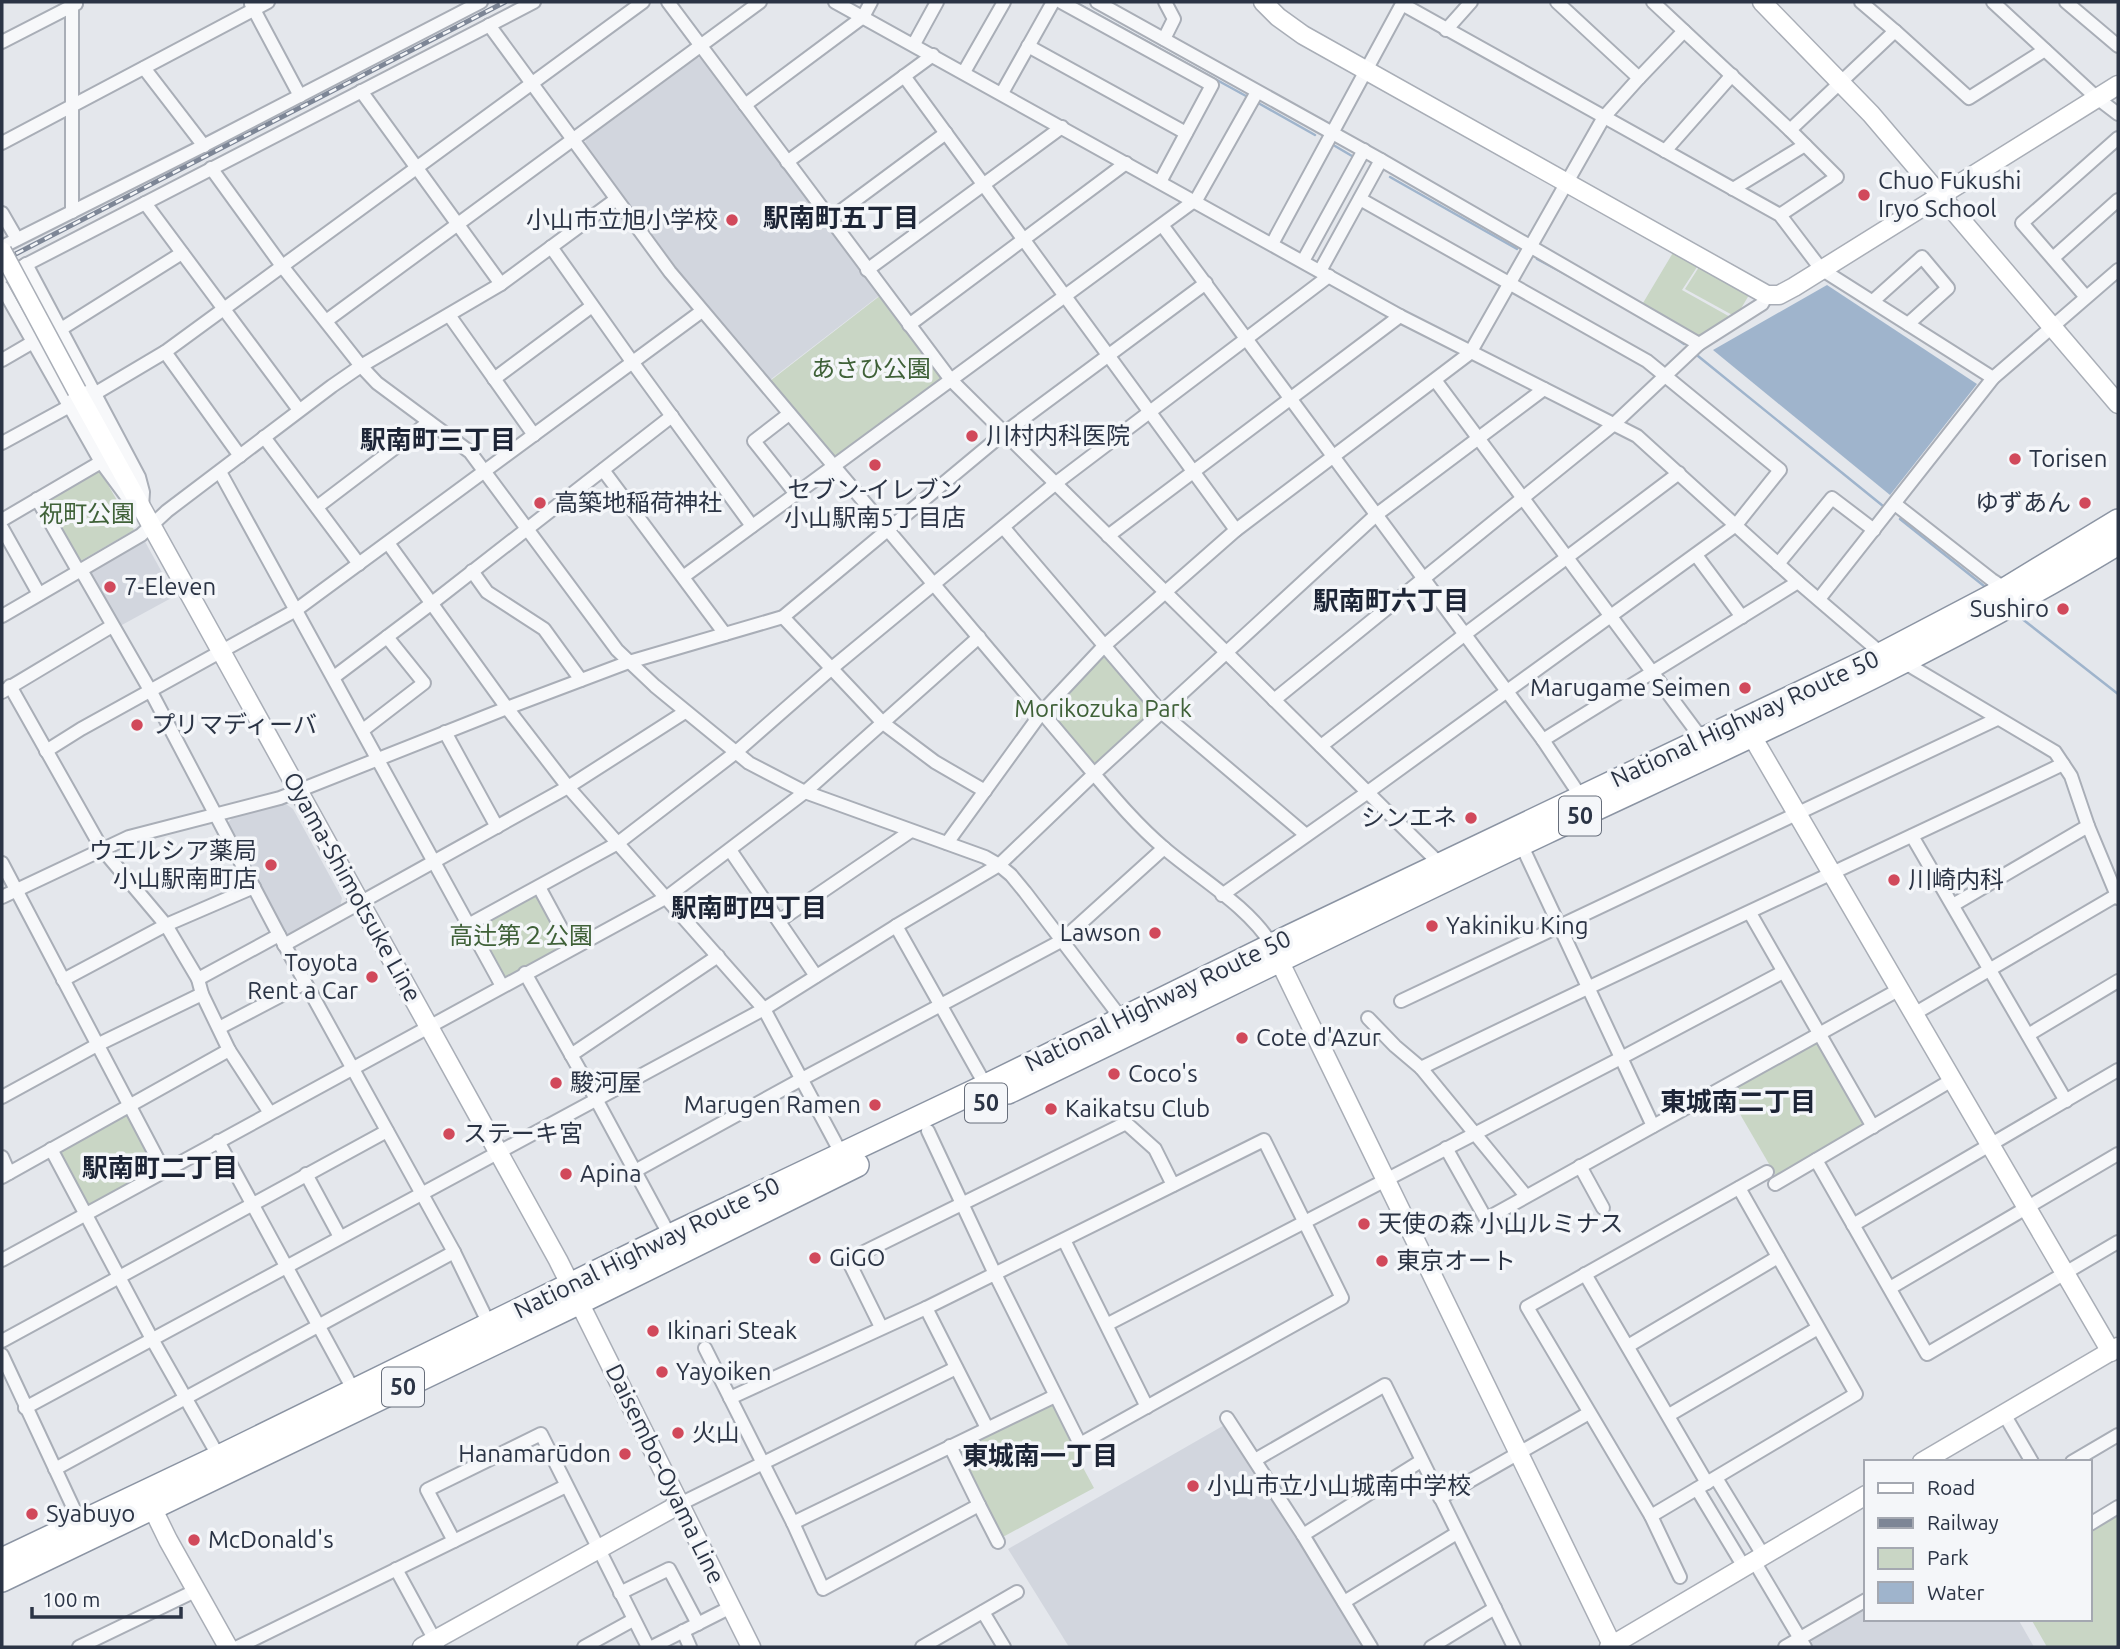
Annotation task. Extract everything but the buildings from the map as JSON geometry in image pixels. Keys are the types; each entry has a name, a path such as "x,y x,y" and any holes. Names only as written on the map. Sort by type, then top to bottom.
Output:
{"highway":[{"name":"National Highway Route 50","path":"1892,658 2118,521"},
{"name":"National Highway Route 50","path":"2,1580 148,1500 219,1457 489,1324 575,1293 670,1236 986,1086 1121,1018 1276,953 1521,844 1746,728 1892,658 2000,611 2118,543"},
{"name":"National Highway Route 50","path":"2,1560 80,1522 148,1500 575,1293 928,1131 1276,953 1440,864 1702,739 1746,728"}],"street":[{"path":"2,143 144,68 252,5 268,2"},
{"path":"2,277 534,2"},
{"path":"96,393 165,352 643,2"},
{"path":"668,2 951,380 1440,864"},
{"path":"326,321 760,2"},
{"path":"835,2 1400,316 1637,436 1797,582 1892,658 2055,752 2071,776 2088,826 2116,889 1990,970 1914,1014"},
{"path":"745,105 863,17 871,2"},
{"path":"914,44 937,2"},
{"path":"964,72 1004,2"},
{"path":"1002,93 1053,2"},
{"path":"1061,2 1212,85 1160,181"},
{"path":"1097,2 1364,150 1699,344"},
{"path":"1164,39 1174,19 1165,2"},
{"path":"1263,2 1303,35 1767,295 1779,295 2118,85"},
{"path":"1272,244 1401,2 1446,30 1780,215 1821,269 1993,378"},
{"path":"1446,30 1471,2"},
{"path":"1557,2 1639,78"},
{"path":"1653,2 1837,177 1780,215"},
{"path":"1762,2 1842,82 2118,404"},
{"path":"1861,2 1969,98 2045,50"},
{"path":"1993,2 2118,114"},
{"path":"2066,2 2118,46"},
{"path":"2,42 75,3"},
{"path":"72,212 71,105 75,3"},
{"path":"2,249 476,3"},
{"path":"252,5 300,96"},
{"path":"489,25 670,272 1094,775 1133,820 1252,920 1276,953 1520,1453 1611,1647 1864,1496"},
{"path":"947,843 1042,712 1104,646 1236,530 1470,353 1604,117 1684,31"},
{"path":"1790,130 1895,31"},
{"path":"1028,46 1186,132"},
{"path":"787,162 933,55"},
{"path":"144,68 204,146"},
{"path":"1665,151 1731,75"},
{"path":"904,76 1236,530"},
{"path":"361,91 501,284"},
{"path":"683,578 1195,202 1257,92"},
{"path":"867,270 1062,127"},
{"path":"830,219 946,134"},
{"path":"2086,297 2022,223 2118,138"},
{"path":"1733,189 1805,145"},
{"path":"1303,261 1364,150"},
{"path":"470,925 618,843 735,753 933,583 1056,483 1246,339 1325,273 1381,160"},
{"path":"909,325 1126,163"},
{"path":"211,168 282,266 361,366 377,383 470,452 617,650 629,662 685,712 749,763 805,792 985,857 999,865 1025,892 1121,1018"},
{"path":"1222,895 1736,525 1780,470 1665,376 1630,351 1360,199"},
{"path":"2,616 141,535 167,511 361,366 501,284 615,200"},
{"path":"2053,258 2118,201"},
{"path":"145,203 299,410"},
{"path":"2,213 17,239"},
{"path":"1162,225 1543,740 1581,797"},
{"path":"551,247 752,526"},
{"name":"Oyama-Shimotsuke Line","path":"2,249 73,399 152,524 575,1293"},
{"path":"61,329 182,253"},
{"path":"1872,301 1922,257 1948,288 1908,324"},
{"path":"2,287 33,342 73,399 101,462 132,504 142,507 144,492 139,477 26,264"},
{"path":"1819,599 1993,378 2118,270"},
{"path":"2,897 129,837 281,798 629,662 783,617 1004,433 1206,283"},
{"path":"1274,700 1614,424 1699,344 1762,304 1767,295"},
{"path":"494,379 592,306"},
{"path":"46,751 296,610 702,311"},
{"path":"449,315 534,435"},
{"path":"1108,536 1400,316"},
{"path":"2,360 33,342"},
{"path":"165,352 240,456"},
{"path":"1435,380 1651,674 1702,739"},
{"path":"25,1408 764,1009 999,865 1376,515 1544,389"},
{"path":"2,443 73,399"},
{"path":"789,414 754,441 796,494"},
{"path":"334,677 671,416"},
{"path":"317,507 429,422"},
{"path":"264,437 359,564"},
{"path":"39,594 2,528 37,499 101,462"},
{"path":"603,470 725,634"},
{"path":"220,472 502,986"},
{"path":"1321,746 1679,473"},
{"path":"37,499 150,691 305,984 454,1252 489,1324"},
{"path":"1778,564 1832,499 1874,530"},
{"path":"1895,504 2006,589"},
{"path":"1003,527 1161,712 1306,835"},
{"path":"388,543 507,708 568,787 764,1009 842,1155"},
{"path":"1696,555 1742,617"},
{"path":"472,571 488,592 544,629 581,680"},
{"path":"1543,740 1797,582"},
{"path":"783,617 883,723 935,762 985,790"},
{"path":"113,626 6,689 46,751 102,849 166,926 198,979 202,994 229,1050 270,1112"},
{"path":"363,730 424,683 387,637"},
{"path":"2,1260 667,897 805,792 979,637"},
{"path":"198,979 360,903 568,787 685,712"},
{"path":"1401,1001 1997,719"},
{"path":"1746,728 2065,1273 2114,1350 1925,1460"},
{"path":"445,732 497,827"},
{"path":"1421,1068 2063,764"},
{"path":"1952,905 2088,826"},
{"path":"779,921 911,831"},
{"path":"1912,836 2066,1101"},
{"path":"1521,844 1653,1126"},
{"path":"635,1171 1061,942 1164,848"},
{"path":"730,850 816,976"},
{"path":"2,863 164,1171"},
{"path":"63,980 166,926 254,887"},
{"path":"539,887 572,948"},
{"path":"1750,913 1873,1127"},
{"path":"896,926 986,1086"},
{"path":"571,1055 718,956"},
{"path":"1108,1324 1783,972"},
{"path":"525,973 670,1236"},
{"path":"2028,1035 2118,981"},
{"path":"219,1028 305,984"},
{"path":"1446,1148 1486,1219 1900,989"},
{"path":"2,1097 97,1045 202,994"},
{"path":"1368,1018 1421,1068 1526,1196"},
{"path":"2,1157 5,1175 229,1050"},
{"path":"1853,1225 2118,1070"},
{"path":"1775,1184 1952,1080"},
{"path":"881,1327 848,1260 1126,1123 1155,1149 1173,1185"},
{"path":"2,1341 387,1131"},
{"path":"730,1398 926,1308 995,1274 1065,1240 1264,1140 1342,1298 1080,1444 995,1274 928,1131"},
{"path":"218,1141 354,1391"},
{"path":"51,1149 152,1339 219,1457"},
{"path":"1890,1288 2118,1153"},
{"path":"1816,1160 1927,1354 2118,1242"},
{"path":"1580,1166 1603,1208"},
{"path":"1680,1577 1651,1516 1527,1307 1767,1172"},
{"path":"306,1174 340,1237"},
{"path":"1651,1516 1856,1394 1738,1188"},
{"path":"1065,1240 1147,1407"},
{"path":"55,1469 454,1252"},
{"path":"1628,1346 1778,1257"},
{"path":"1585,1274 1803,1643"},
{"name":"Daisembo-Oyama Line","path":"575,1293 751,1647"},
{"path":"926,1308 987,1428"},
{"path":"1669,1415 1818,1328"},
{"path":"705,1348 793,1522 823,1589 979,1505"},
{"path":"2,1355 7,1381 25,1408 80,1522"},
{"path":"396,1569 432,1645 680,1504 956,1368"},
{"path":"1255,1460 1385,1385 1514,1647"},
{"path":"793,1522 1055,1396"},
{"path":"1440,1498 1589,1413"},
{"path":"2004,1414 2030,1460"},
{"path":"1227,1418 1371,1647"},
{"path":"454,1541 427,1490 541,1434 633,1620 650,1647 731,1607"},
{"path":"2075,1460 2118,1435"},
{"path":"950,1446 998,1542"},
{"path":"1303,1535 1421,1461"},
{"path":"1707,1483 1754,1561"},
{"path":"238,1647 566,1486"},
{"path":"148,1500 228,1647"},
{"path":"2092,1523 2118,1507"},
{"path":"1344,1602 1457,1533"},
{"path":"620,1592 668,1569 698,1624"},
{"path":"79,1647 197,1590"},
{"path":"922,1647 1017,1592"},
{"path":"1785,1647 1803,1643 1864,1601"},
{"path":"1431,1647 1494,1608"},
{"path":"983,1612 1004,1647"},
{"path":"584,1647 633,1620"},
{"path":"683,1631 690,1647"}],"shaded area":[{"name":"小山市立旭小学校","path":"694,56 706,60 880,295 770,380 706,307 584,145 589,133"},
{"path":"143,538 175,596 120,626 88,569"},
{"path":"286,804 293,809 342,898 340,907 289,935 282,930 225,826 232,818"},
{"name":"小山市立小山城南中学校","path":"1228,1423 1366,1647 1069,1647 1008,1549"},
{"path":"1864,1608 1864,1621 2019,1621 2034,1647 1810,1647 1812,1640"}],"green space":[{"path":"1674,251 1699,264 1682,290 1732,318 1701,338 1643,303"},
{"path":"1699,267 1749,295 1736,317 1685,289"},
{"name":"あさひ公園","path":"881,295 941,375 940,382 839,457 831,454 770,381"},
{"name":"祝町公園","path":"99,469 134,530 77,563 43,502"},
{"name":"Morikozuka Park","path":"1106,655 1154,709 1154,714 1100,762 1092,762 1053,715 1053,707"},
{"name":"高辻第２公園","path":"539,889 569,947 503,983 472,925"},
{"path":"1813,1040 1819,1043 1866,1124 1776,1176 1726,1090"},
{"path":"128,1109 161,1170 87,1212 54,1150"},
{"path":"1054,1402 1075,1444 1073,1449 1094,1488 1001,1538 956,1449"},
{"path":"2118,1513 2118,1647 2047,1647 2032,1621 2092,1621 2092,1528"}],"water":[{"path":"1827,285 1977,384 1890,495 1713,350"}],"waterway":[{"path":"1075,2 1246,96"},
{"path":"1260,104 1315,135"},
{"path":"1335,146 1352,156"},
{"path":"1390,177 1517,249"},
{"path":"1537,259 1593,289"},
{"path":"1665,331 1684,344"},
{"path":"1698,356 1883,506"},
{"path":"1900,519 1984,586"},
{"path":"2021,618 2118,694"}],"railway":[{"path":"2,261 505,2"}],"place":[{"name":"Chuo Fukushi Iryo School","path":"1864,195"},
{"name":"小山市立旭小学校","path":"732,220"},
{"name":"川村内科医院","path":"972,436"},
{"name":"Torisen","path":"2015,459"},
{"name":"セブン-イレブン 小山駅南5丁目店","path":"875,465"},
{"name":"高築地稲荷神社","path":"540,503"},
{"name":"ゆずあん","path":"2085,503"},
{"name":"7-Eleven","path":"110,587"},
{"name":"Sushiro","path":"2063,609"},
{"name":"Marugame Seimen","path":"1745,688"},
{"name":"プリマディーバ","path":"137,725"},
{"name":"シンエネ","path":"1471,818"},
{"name":"ウエルシア薬局 小山駅南町店","path":"271,865"},
{"name":"川崎内科","path":"1894,880"},
{"name":"Yakiniku King","path":"1432,926"},
{"name":"Lawson","path":"1155,933"},
{"name":"Toyota Rent a Car","path":"372,977"},
{"name":"Cote d'Azur","path":"1242,1038"},
{"name":"Coco's","path":"1114,1074"},
{"name":"駿河屋","path":"556,1083"},
{"name":"Marugen Ramen","path":"875,1105"},
{"name":"Kaikatsu Club","path":"1051,1109"},
{"name":"ステーキ宮","path":"449,1134"},
{"name":"Apina","path":"566,1174"},
{"name":"天使の森 小山ルミナス","path":"1364,1224"},
{"name":"GiGO","path":"815,1258"},
{"name":"東京オート","path":"1382,1261"},
{"name":"Ikinari Steak","path":"653,1331"},
{"name":"Yayoiken","path":"662,1372"},
{"name":"火山","path":"678,1433"},
{"name":"Hanamarūdon","path":"625,1454"},
{"name":"小山市立小山城南中学校","path":"1193,1486"},
{"name":"Syabuyo","path":"32,1514"},
{"name":"McDonald's","path":"194,1540"}],"district":[{"name":"駅南町五丁目","path":"841,218"},
{"name":"駅南町三丁目","path":"438,440"},
{"name":"駅南町六丁目","path":"1391,601"},
{"name":"駅南町四丁目","path":"749,908"},
{"name":"東城南二丁目","path":"1738,1102"},
{"name":"駅南町二丁目","path":"160,1168"},
{"name":"東城南一丁目","path":"1040,1456"}]}
